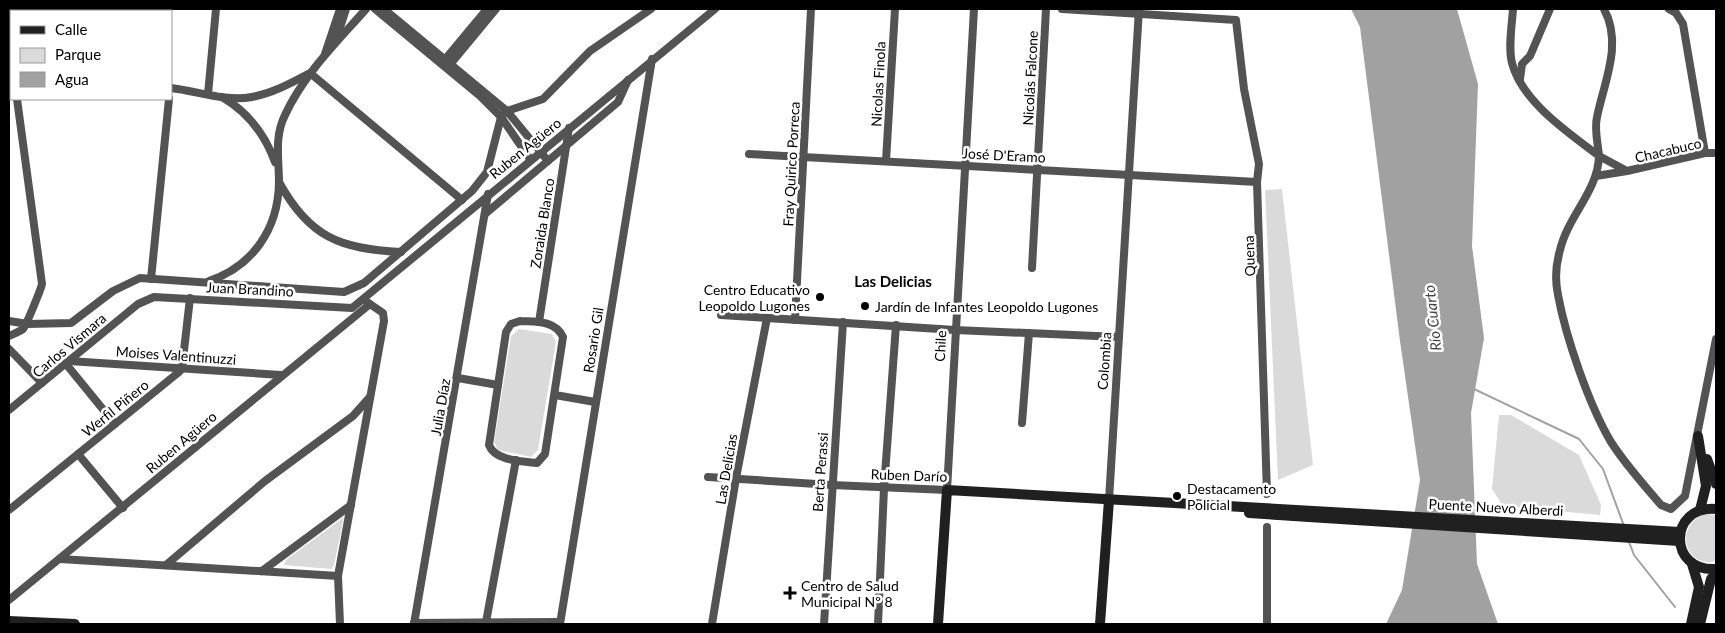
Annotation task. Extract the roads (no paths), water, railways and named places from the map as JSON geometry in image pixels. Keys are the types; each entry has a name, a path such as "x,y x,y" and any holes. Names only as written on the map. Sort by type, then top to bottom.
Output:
{"main road":[{"path":"1698,436 1716,484"},
{"path":"1698,436 1706,486 1700,510"},
{"name":"Ruben Darío","path":"947,490 1109,500 1124,504 1310,514"},
{"name":"Chile","path":"938,624 947,490"},
{"name":"Colombia","path":"1100,624 1109,500"},
{"path":"1691,624 1699,587 1692,564 1686,557 1680,536 1691,515 1700,510 1716,509"},
{"name":"Puente Nuevo Alberdi","path":"1310,514 1680,536"},
{"path":"1692,564 1703,569 1716,569"},
{"path":"1700,624 1711,579 1716,573"},
{"path":"9,621 75,624"}],"street":[{"path":"208,94 216,9"},
{"path":"204,282 233,271 246,262 259,245 274,218 279,182 277,150 279,130 284,116 310,73 366,9"},
{"path":"375,9 446,64"},
{"path":"384,9 480,96 504,114 548,161"},
{"path":"446,64 487,9"},
{"path":"446,64 496,9"},
{"path":"504,114 543,99 590,51 651,9"},
{"name":"Ruben Agüero","path":"352,308 530,159 715,9"},
{"name":"Fray Quirico Porreca","path":"795,320 811,9"},
{"name":"Nicolas Finola","path":"886,161 895,9"},
{"name":"Chile","path":"947,490 954,330 974,9"},
{"name":"Nicolás Falcone","path":"1032,268 1046,9"},
{"path":"1062,9 1139,11"},
{"name":"Chacabuco","path":"1513,9 1512,58 1520,79 1539,108 1599,156 1627,172 1705,153 1716,153"},
{"path":"1520,79 1522,64 1530,56 1550,9"},
{"path":"1604,9 1614,35 1607,81 1596,120 1599,156 1596,176 1565,234 1560,249 1556,280 1558,295 1570,342 1596,414 1612,443 1623,457 1661,505 1671,509 1685,496 1716,339"},
{"path":"1669,9 1676,13 1683,24 1705,153"},
{"path":"333,47 343,10"},
{"path":"324,58 343,10"},
{"name":"Quena","path":"1139,11 1236,20 1244,89 1259,164 1267,494"},
{"name":"Colombia","path":"1109,500 1139,11"},
{"name":"Rosario Gil","path":"560,623 652,60"},
{"path":"172,88 220,96 252,97 285,87 310,73"},
{"path":"310,73 462,200"},
{"path":"485,214 618,102 628,79"},
{"path":"220,96 239,109 253,122 270,146 278,171"},
{"path":"9,336 22,330 28,324 30,312 42,284 16,100"},
{"path":"151,279 169,100"},
{"path":"504,114 530,159"},
{"path":"9,321 28,324 70,323 127,283 140,278 344,292 364,283 462,200 487,172 504,114"},
{"name":"Zoraida Blanco","path":"539,322 569,128"},
{"name":"José D'Eramo","path":"749,154 1129,173 1258,182"},
{"path":"1596,176 1627,172"},
{"path":"279,182 303,218 329,237 355,248 401,252"},
{"name":"Julia Díaz","path":"414,624 458,378 488,194"},
{"name":"Juan Brandino","path":"147,299 154,297 190,298 352,308"},
{"path":"182,368 190,298"},
{"name":"Carlos Vismara","path":"9,410 138,304 147,299"},
{"path":"340,624 338,576 384,321 383,313 362,299"},
{"name":"Ruben Agüero","path":"9,600 123,508 281,375 370,304"},
{"path":"721,315 954,330 1119,337"},
{"name":"Las Delicias","path":"712,624 736,478 767,318"},
{"path":"520,321 539,322 559,329 563,337 555,395 542,459 537,462 516,460 497,455 491,451 488,445 498,385 506,332 511,324 520,321"},
{"name":"Berta Perassi","path":"824,624 843,322"},
{"path":"878,624 884,488 896,325"},
{"path":"1022,424 1029,333"},
{"path":"9,349 42,383"},
{"path":"67,363 115,424"},
{"name":"Moises Valentinuzzi","path":"67,363 281,375"},
{"name":"Werfil Piñero","path":"9,510 182,368"},
{"path":"458,378 498,385"},
{"path":"555,395 595,402"},
{"path":"166,565 265,481 353,416 370,396"},
{"path":"78,454 123,508"},
{"path":"486,622 516,460"},
{"name":"Ruben Darío","path":"708,477 832,486 947,490"},
{"path":"262,571 351,505"},
{"path":"1267,527 1267,624"},
{"path":"60,559 338,576"},
{"path":"414,624 486,622 560,623"}],"water":[{"name":"Río Cuarto","path":"1351,9 1457,9 1478,84 1472,246 1484,338 1471,413 1477,564 1498,624 1386,624 1402,590 1420,480 1400,341 1360,27"}],"waterway":[{"path":"1474,389 1579,439 1603,469 1624,526"},
{"path":"1629,542 1634,555 1675,607"}],"place":[{"name":"Centro Educativo Leopoldo Lugones","path":"820,297"},
{"name":"Jardín de Infantes Leopoldo Lugones","path":"865,306"},
{"name":"Destacamento Policial","path":"1177,496"},
{"name":"Centro de Salud Municipal Nº 8","path":"790,593"}],"district":[{"name":"Las Delicias","path":"893,281"}]}
